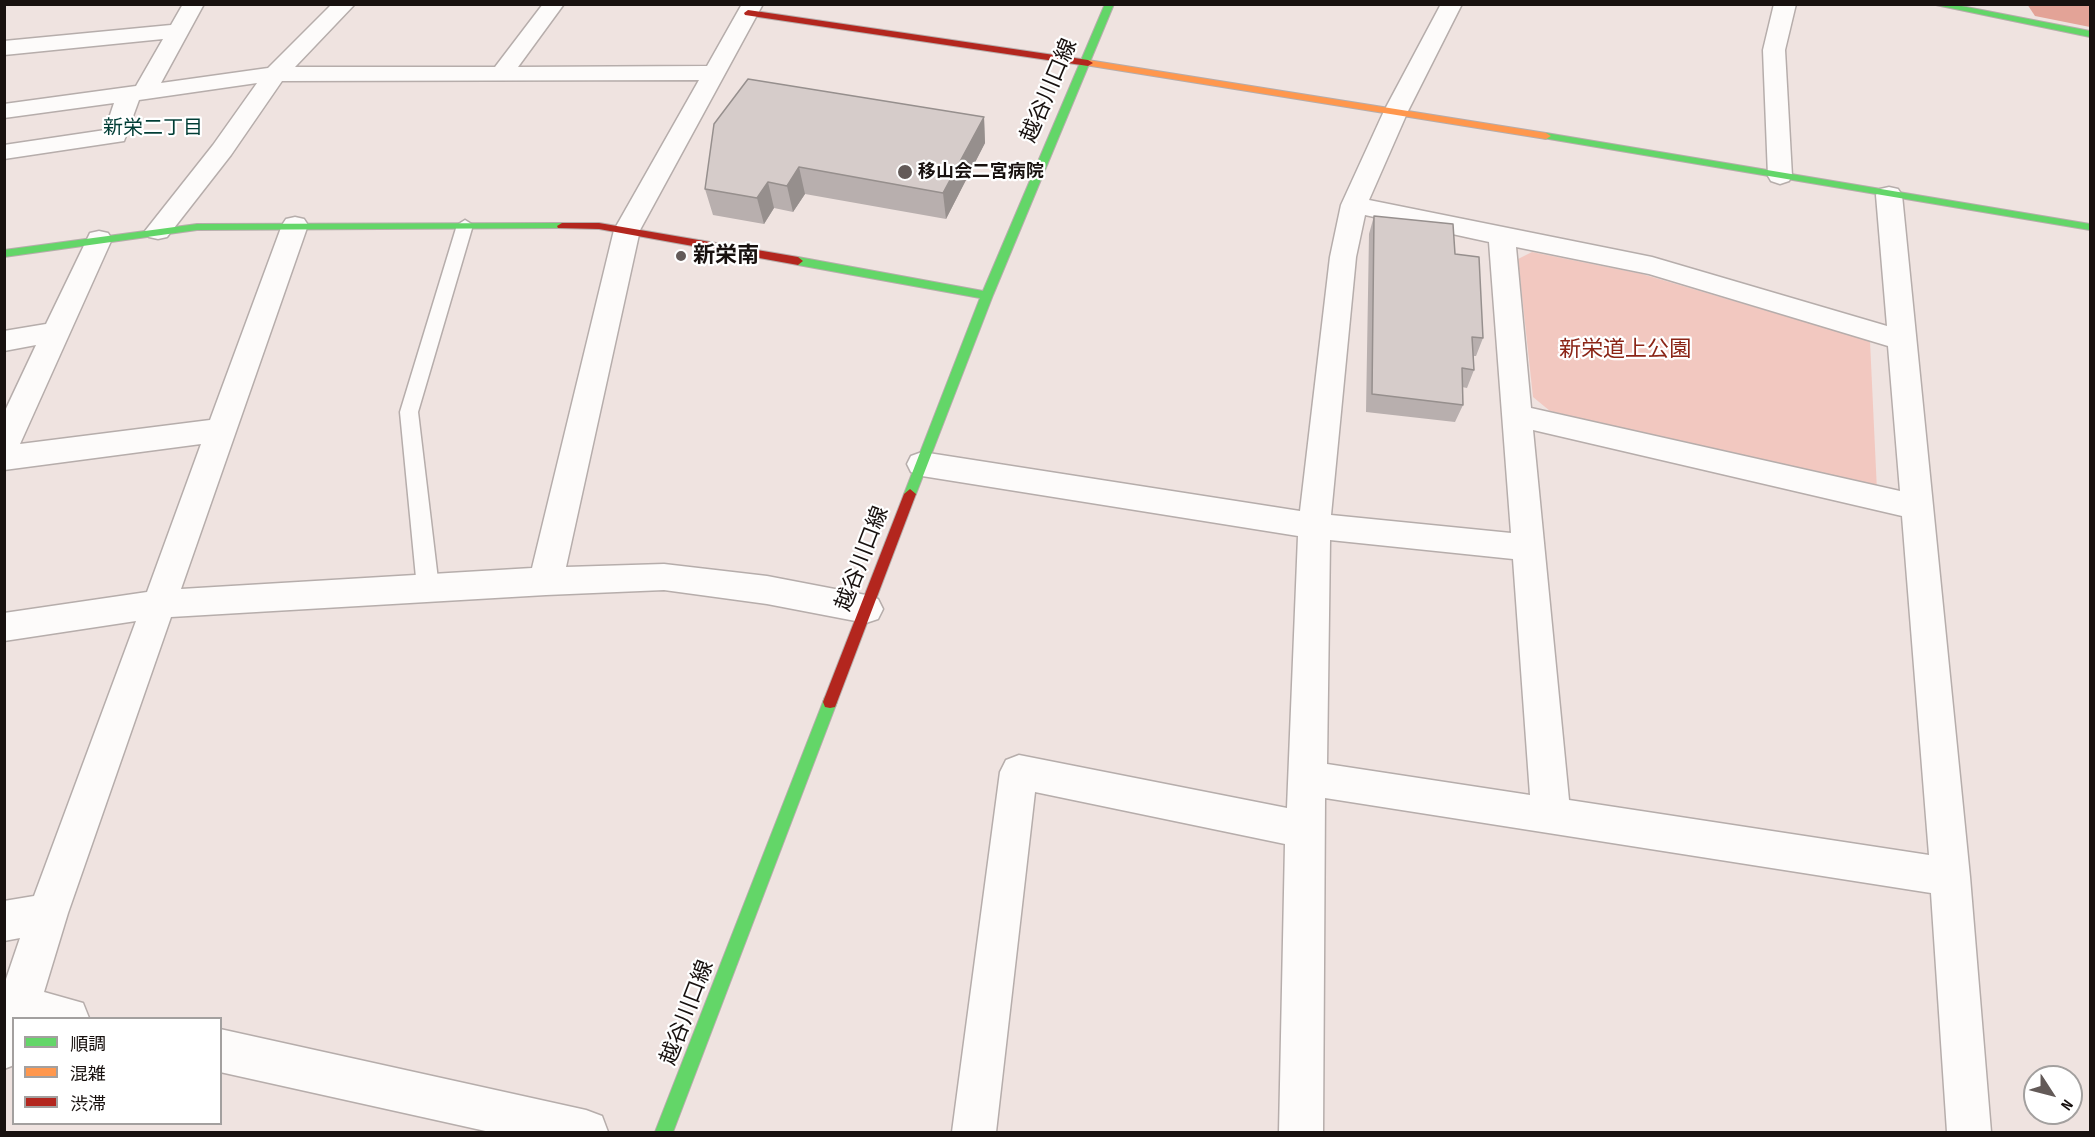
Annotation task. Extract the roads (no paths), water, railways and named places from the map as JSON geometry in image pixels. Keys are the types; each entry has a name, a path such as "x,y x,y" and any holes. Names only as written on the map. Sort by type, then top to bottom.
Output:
{"street":[{"path":"4,152 115,136 137,92 179,31 194,4"},
{"path":"158,231 222,150 275,74 345,4"},
{"path":"502,73 554,4"},
{"name":"越谷川口線","path":"664,1132 987,295 1110,4"},
{"path":"1301,1132 1304,830 1308,778 1314,526 1343,257 1354,205 1396,111 1452,4"},
{"path":"1780,176 1774,50 1785,4"},
{"path":"1935,4 2091,34"},
{"path":"546,581 627,230 751,9 1396,111 2091,227"},
{"path":"4,48 179,31"},
{"path":"4,111 275,74 715,73"},
{"path":"1889,195 1950,877 1969,1132"},
{"path":"1354,205 1652,266 1902,340"},
{"path":"4,254 158,231 295,225 599,226 987,295"},
{"path":"16,1017 48,913 295,225"},
{"path":"1502,236 1551,815"},
{"path":"4,447 99,239"},
{"path":"4,341 56,332"},
{"path":"1516,415 1918,507"},
{"path":"4,458 220,430"},
{"path":"922,464 1314,526 1530,548"},
{"path":"4,627 159,604 546,581 664,577 767,590 866,609"},
{"path":"974,1132 1019,772 1304,830"},
{"path":"1308,778 1950,877"},
{"path":"4,921 48,913"},
{"path":"4,1048 12,1027"},
{"path":"222,1050 586,1132"}],"lane":[{"path":"429,588 409,412 465,225"}],"waterway":[{"path":"2054,4 2090,11"}],"place":[{"name":"移山会二宮病院","path":"905,172"},
{"name":"新栄南","path":"681,256"}],"district":[{"name":"新栄二丁目","path":"153,129"}],"park label":[{"name":"新栄道上公園","path":"1625,350"}]}
